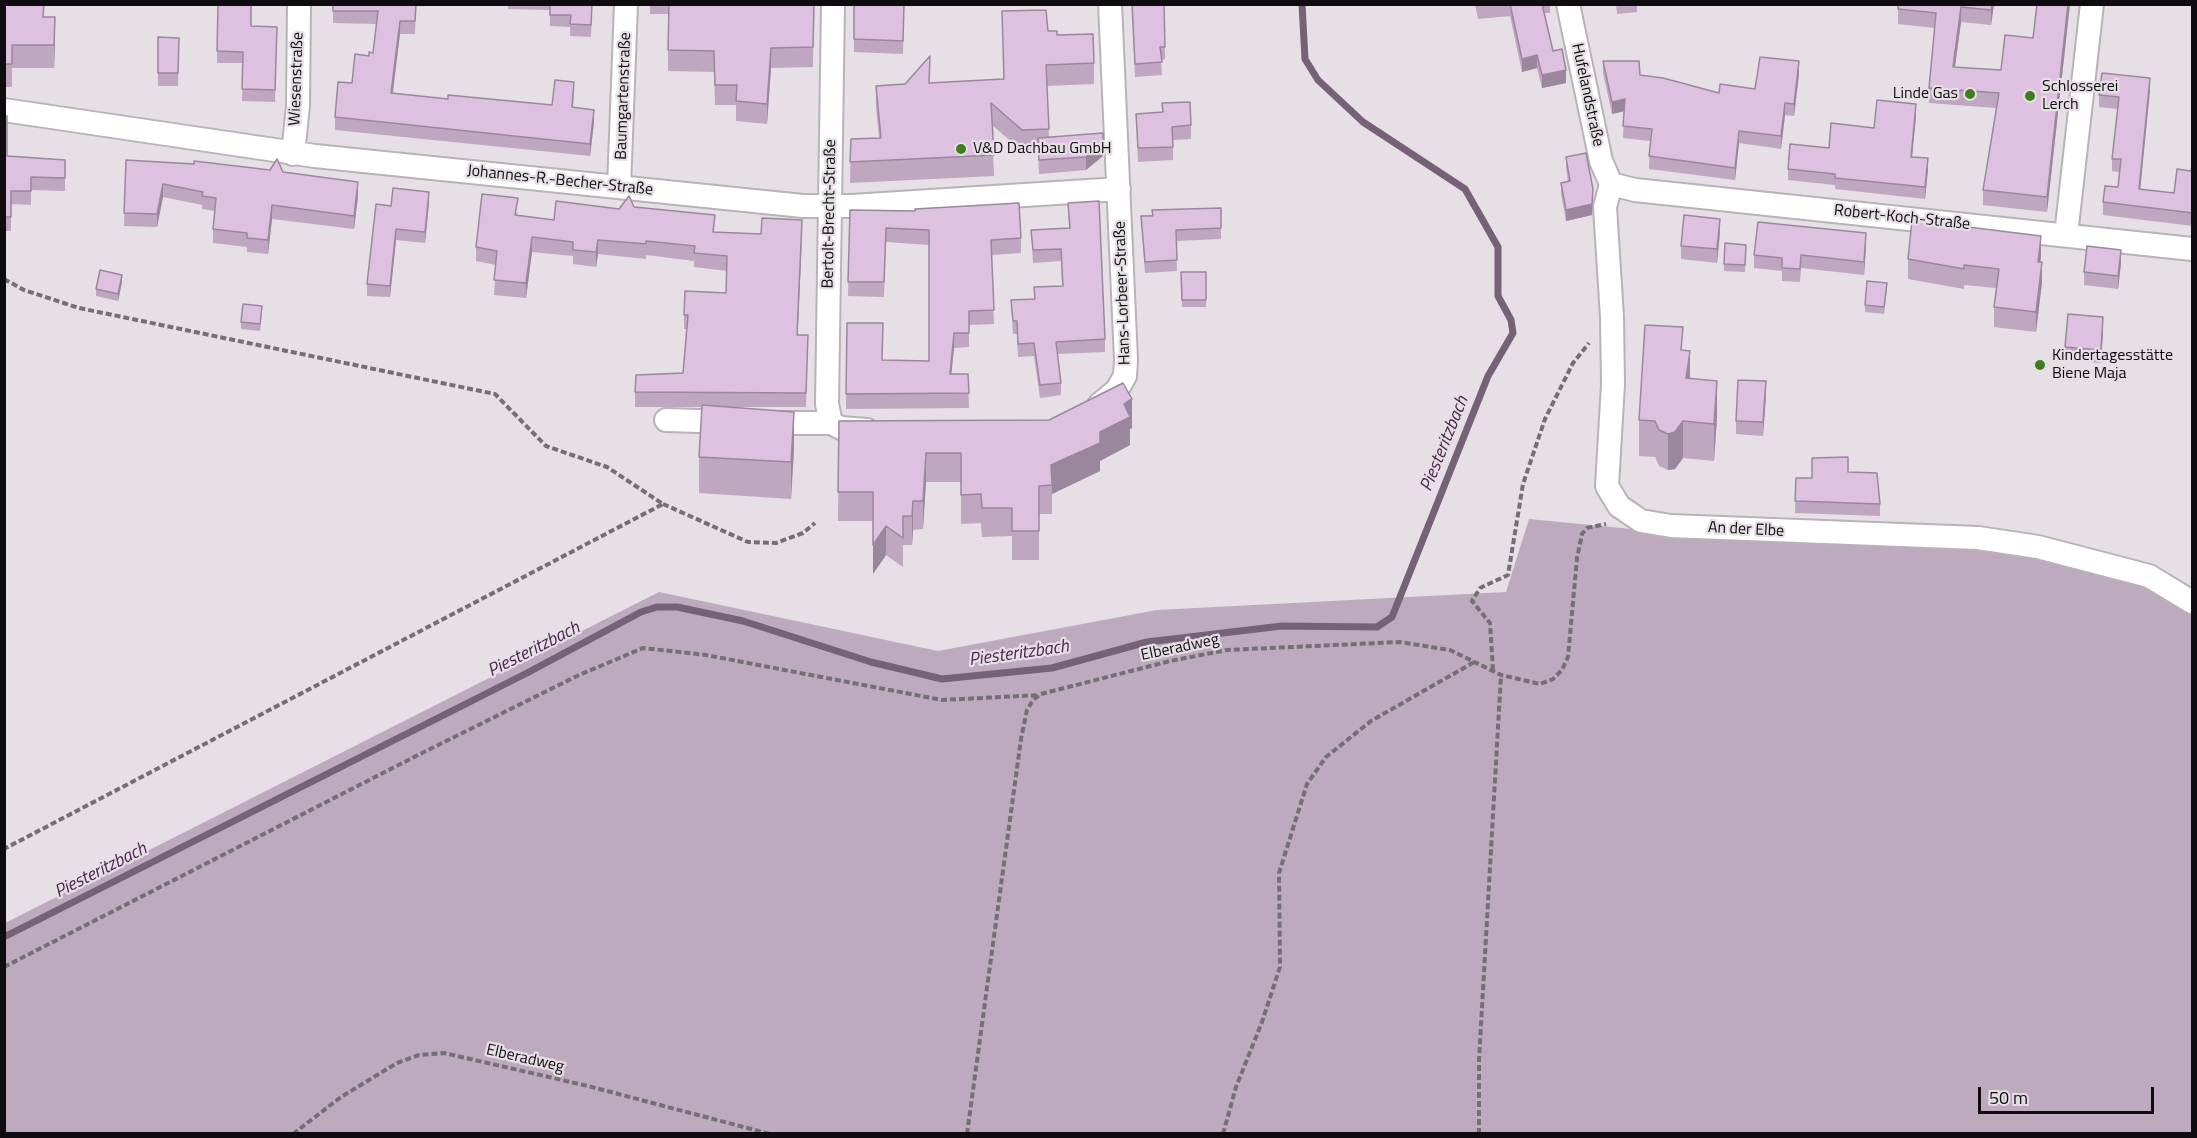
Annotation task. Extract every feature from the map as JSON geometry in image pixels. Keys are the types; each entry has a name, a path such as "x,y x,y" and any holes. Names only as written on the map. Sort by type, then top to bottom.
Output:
{"street":[{"name":"Wiesenstraße","path":"293,154 298,106 299,4"},
{"name":"Baumgartenstraße","path":"619,187 626,4"},
{"name":"Bertolt-Brecht-Straße","path":"831,423 827,404 834,4"},
{"name":"Hans-Lorbeer-Straße","path":"1083,412 1108,400 1125,376 1110,4"},
{"name":"Hufelandstraße","path":"1568,4 1601,161 1611,184"},
{"path":"2066,235 2092,4"},
{"name":"Johannes-R.-Becher-Straße","path":"4,110 293,154 830,206 1119,189"},
{"name":"Robert-Koch-Straße","path":"1611,184 1635,190 2193,249"},
{"path":"1611,184 1605,207 1612,317 1613,384 1607,486 1619,506 1641,521"},
{"path":"666,420 831,423 841,428 892,430"},
{"name":"An der Elbe","path":"1641,521 1755,531 1978,538 2038,547 2149,576 2193,602"}],"path":[{"path":"4,279 24,290 78,308 495,394 546,446 607,467 663,504 748,542 776,543 803,533 815,523"},
{"path":"1493,671 1490,623 1472,601 1480,588 1508,575 1523,484 1545,419 1572,363 1612,317"},
{"path":"4,849 663,504"},
{"name":"Elberadweg","path":"4,967 579,675 643,648 706,655 942,700 1041,694 1170,661 1227,650 1400,642 1450,650 1501,675 1540,684 1553,679 1562,670 1572,642 1577,558 1582,534 1595,525 1641,521"},
{"path":"1222,1134 1236,1087 1262,1022 1280,967 1280,873 1307,784 1326,757 1371,721 1476,661"},
{"path":"1479,1134 1479,1060 1501,675"},
{"path":"967,1134 1022,739 1027,710 1041,694"},
{"name":"Elberadweg","path":"293,1134 341,1097 397,1063 418,1054 444,1053 588,1086 770,1134"}],"shaded area":[{"path":"1529,519 1642,530 1993,547 2141,584 2192,615 2192,1133 5,1134 5,923 659,592 938,651 1157,610 1506,592"}],"building":[{"path":"4,4 44,4 43,17 55,17 54,45 12,45 12,64 4,64"},
{"path":"218,4 251,4 251,26 277,27 275,90 242,89 243,52 217,51"},
{"path":"333,4 416,4 415,21 400,21 391,93 448,99 448,95 552,105 555,80 574,82 572,107 594,110 590,144 335,117 338,82 352,83 355,54 369,56 369,52 373,53 378,11 333,11"},
{"path":"550,4 592,4 591,25 570,24 571,15 550,15"},
{"path":"669,4 814,4 813,47 771,48 767,104 736,101 737,85 715,85 714,51 668,50"},
{"path":"854,4 904,4 903,41 854,39"},
{"path":"1132,4 1164,4 1165,47 1160,47 1162,62 1135,64"},
{"path":"1510,4 1542,4 1553,51 1562,49 1566,70 1542,75 1537,55 1522,59"},
{"path":"1898,4 1992,4 1991,10 1961,7 1953,67 2001,70 2005,35 2033,38 2037,4 2068,4 2047,197 1983,190 1999,93 1929,88 1936,13 1898,9"},
{"path":"1046,10 1048,31 1057,31 1057,35 1093,34 1094,63 1046,65 1049,129 1022,130 991,103 994,155 850,162 851,139 881,138 876,86 905,84 930,56 929,83 1004,79 1002,11"},
{"path":"158,37 179,38 178,73 158,73"},
{"path":"1760,57 1799,61 1794,104 1785,103 1781,136 1739,131 1735,168 1649,156 1652,129 1623,126 1625,99 1612,102 1603,61 1639,61 1640,75 1663,78 1719,93 1720,84 1755,89"},
{"path":"2102,73 2150,78 2139,189 2174,193 2177,169 2191,171 2193,160 2193,213 2103,202 2105,186 2118,187 2121,159 2112,159 2119,97 2099,95"},
{"path":"1877,100 1916,104 1911,157 1928,158 1925,187 1835,178 1835,174 1788,169 1790,144 1829,148 1831,123 1874,128"},
{"path":"1190,102 1191,125 1172,127 1173,147 1138,148 1136,114 1163,112 1162,103"},
{"path":"4,116 7,116 7,156 65,160 65,178 31,177 31,191 11,191 11,217 4,217"},
{"path":"1103,133 1103,142 1086,157 1039,160 1038,138"},
{"path":"1586,153 1593,189 1592,204 1566,210 1561,183 1570,181 1566,157"},
{"path":"277,159 283,172 358,182 354,216 272,205 268,240 247,238 247,233 213,229 216,198 202,196 203,192 163,184 157,214 124,213 126,160 194,164 194,161 270,170"},
{"path":"393,188 429,192 425,232 396,229 390,286 367,284 376,204 391,206"},
{"path":"482,194 518,198 515,215 554,220 556,201 619,209 629,196 634,207 715,215 713,232 761,234 762,218 802,220 797,335 808,335 806,393 635,392 636,375 683,373 688,315 684,315 685,291 726,293 727,256 694,253 695,246 646,241 646,244 598,240 596,252 573,250 573,242 532,237 526,283 494,280 497,251 476,247"},
{"path":"1099,201 1105,339 1056,342 1061,383 1040,385 1034,343 1018,344 1017,321 1013,321 1011,300 1035,299 1034,287 1063,286 1061,249 1033,250 1031,230 1070,228 1068,203"},
{"path":"1019,203 1021,238 991,240 994,310 969,311 969,333 954,333 950,374 968,374 969,393 846,394 847,323 883,323 882,360 929,361 929,230 886,228 884,282 848,282 850,210 915,211 915,209"},
{"path":"1221,208 1221,228 1176,230 1177,260 1145,262 1141,216 1153,216 1152,210"},
{"path":"1684,215 1720,219 1717,249 1681,246"},
{"path":"1912,220 2041,236 2038,262 2042,262 2036,312 1994,307 1999,269 1964,265 1964,269 1908,259"},
{"path":"1758,222 1866,233 1864,262 1801,255 1800,269 1782,268 1782,258 1754,255"},
{"path":"1725,243 1746,245 1745,265 1724,264"},
{"path":"2087,246 2121,250 2118,276 2084,272"},
{"path":"100,270 122,275 118,294 96,289"},
{"path":"1181,272 1206,272 1206,300 1182,300"},
{"path":"1867,281 1887,283 1884,307 1865,305"},
{"path":"243,304 262,306 260,324 241,322"},
{"path":"2068,314 2103,317 2101,350 2065,347"},
{"path":"1645,325 1683,327 1681,350 1690,351 1686,378 1717,381 1714,424 1683,421 1675,432 1668,434 1659,430 1655,421 1639,420"},
{"path":"1738,380 1766,381 1763,422 1736,421"},
{"path":"1123,383 1132,399 1124,404 1130,417 1100,432 1100,443 1051,465 1052,485 1039,486 1039,531 1012,531 1012,508 982,508 981,494 961,495 961,453 926,453 923,501 913,501 912,516 903,516 903,538 886,526 873,545 873,492 838,492 839,421 1049,420"},
{"path":"702,405 794,412 791,462 699,457"},
{"path":"1848,457 1848,472 1877,473 1880,504 1795,501 1796,478 1812,478 1812,458"}],"waterway":[{"name":"Piesteritzbach","path":"4,937 527,673 641,612 657,607 677,607 743,621 871,662 942,679 1052,668 1147,642 1282,626 1377,627 1392,617 1488,376 1513,333 1511,320 1498,296 1498,247 1465,189 1363,122 1318,80 1305,59 1302,4"}],"place":[{"name":"Linde Gas","path":"1970,94"},
{"name":"Schlosserei Lerch","path":"2030,96"},
{"name":"V&D Dachbau GmbH","path":"961,149"},
{"name":"Kindertagesstätte Biene Maja","path":"2040,365"}]}
